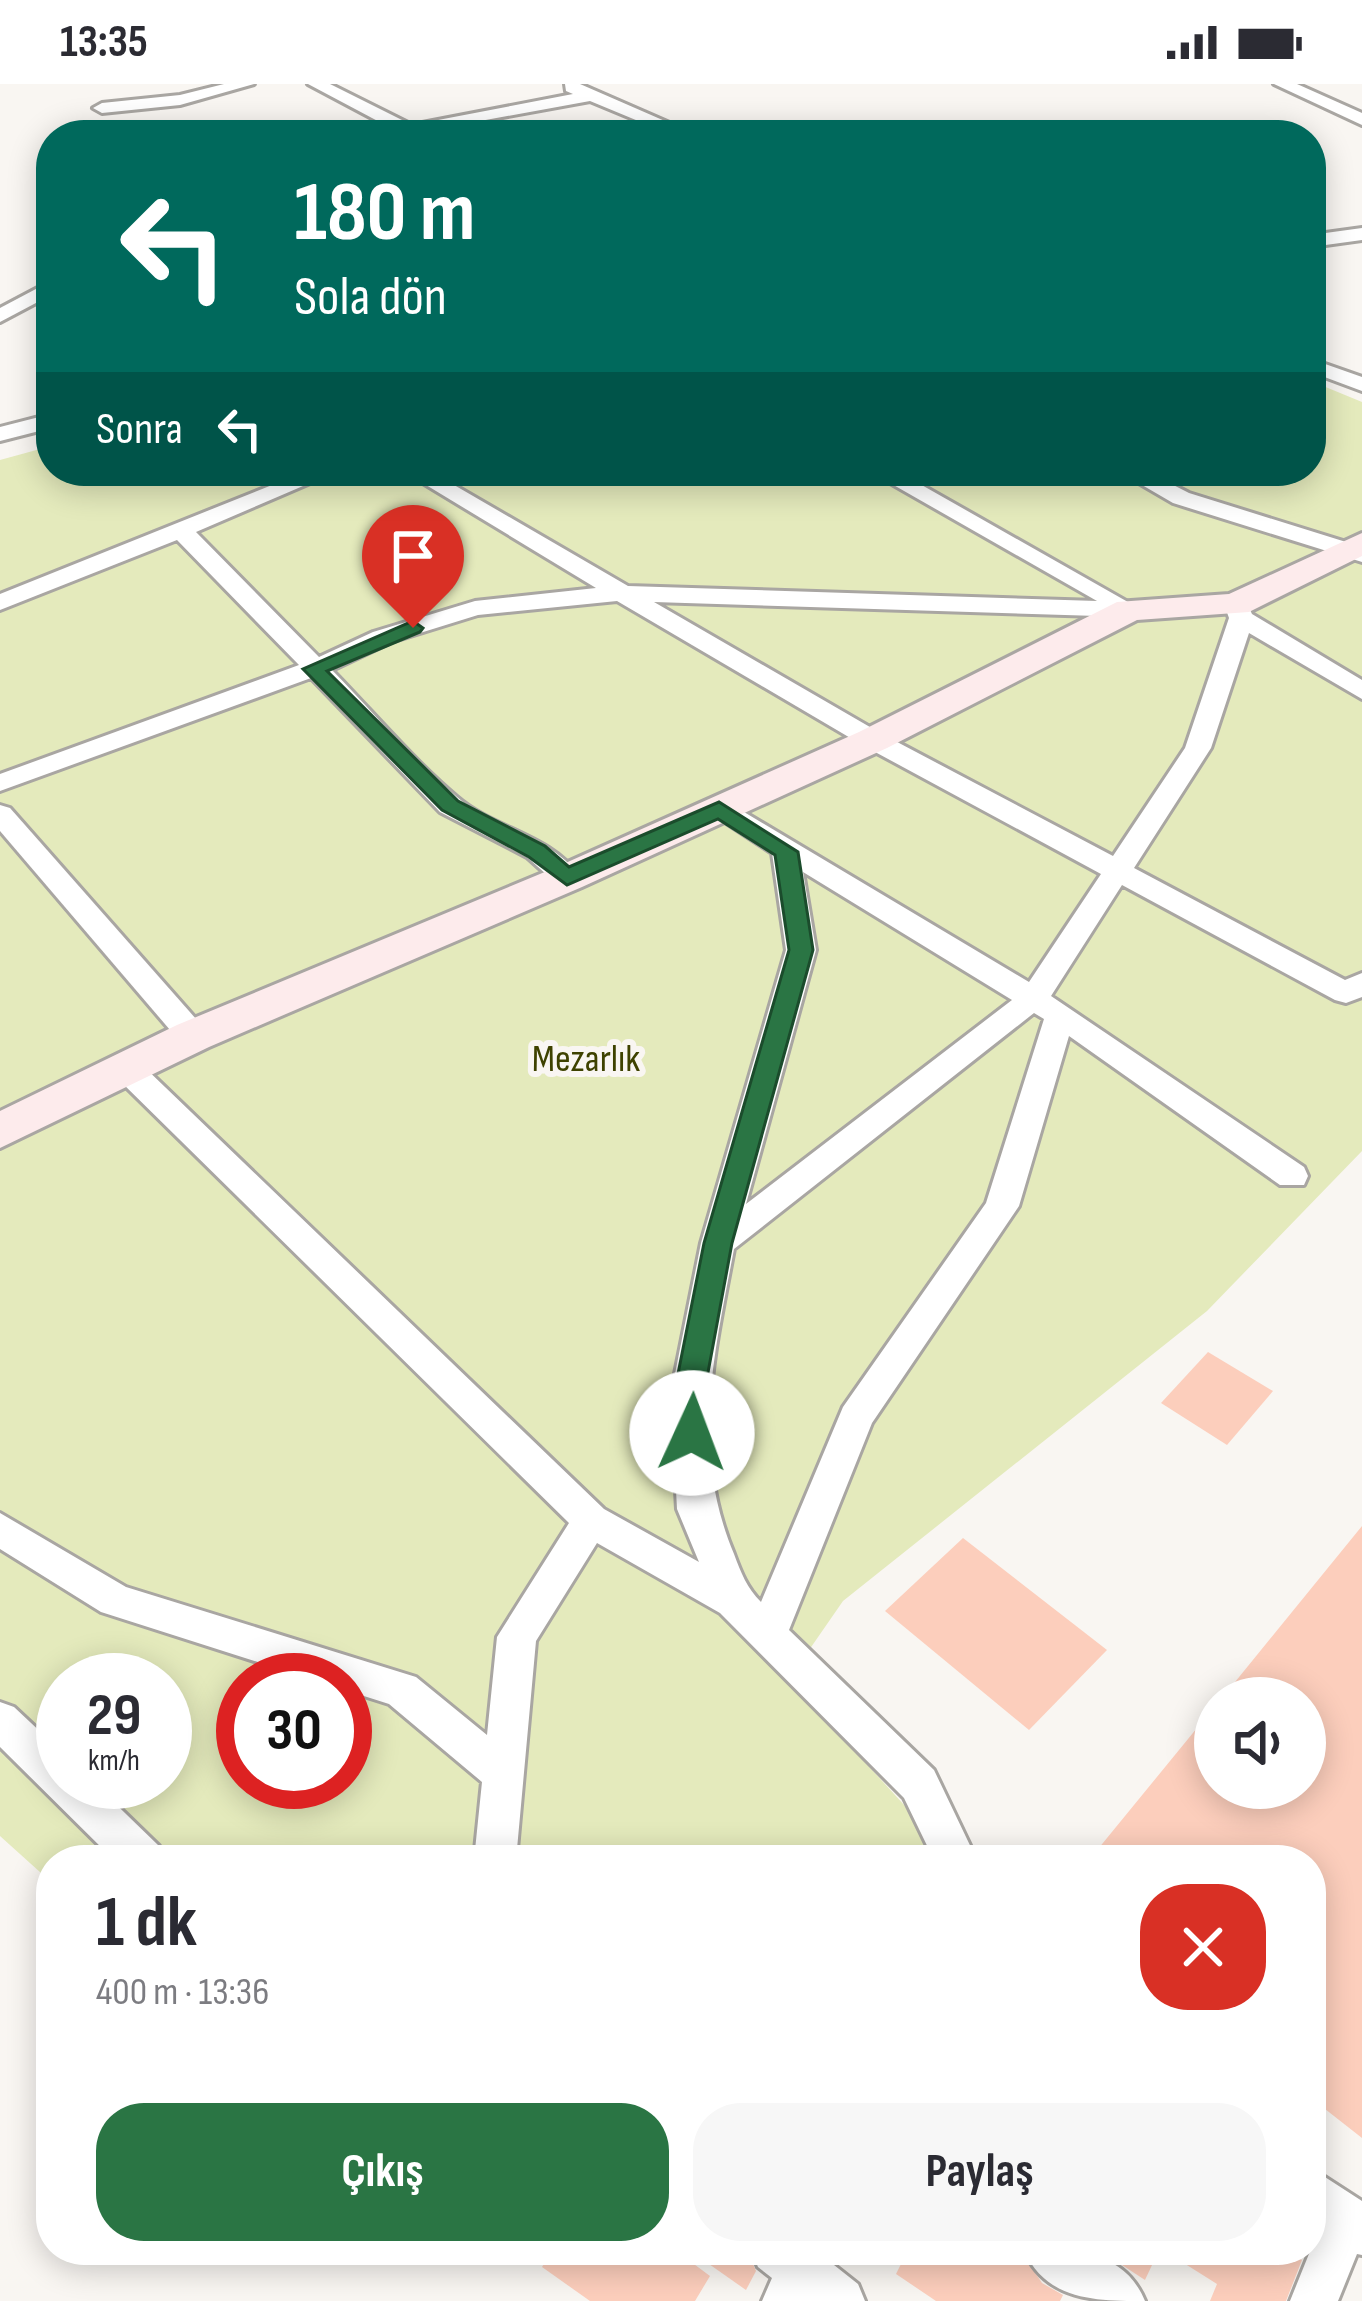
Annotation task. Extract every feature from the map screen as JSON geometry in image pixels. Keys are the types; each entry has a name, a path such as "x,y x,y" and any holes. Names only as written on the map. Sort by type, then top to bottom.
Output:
{"street":[{"path":"102,108 180,100 245,84"},
{"path":"317,84 381,120"},
{"path":"565,84 652,120"},
{"path":"1283,84 1362,120"},
{"path":"468,120 592,95"},
{"path":"1326,239 1362,233"},
{"path":"0,316 36,296"},
{"path":"1326,371 1362,385"},
{"path":"0,434 36,425"},
{"path":"0,603 292,486"},
{"path":"439,486 873,740 1122,869 1346,993 1362,983"},
{"path":"907,486 1130,610"},
{"path":"1158,486 1181,498 1358,549"},
{"path":"183,532 450,806 537,851 567,878"},
{"path":"0,783 313,669 382,638 476,608 620,593 1238,611 1358,549"},
{"path":"0,1131 193,1036 567,878 873,740 1130,610"},
{"path":"1238,611 1362,691"},
{"path":"767,1636 856,1417 1002,1206 1047,1006 1122,869 1198,748 1238,611"},
{"path":"719,809 1047,1006 1292,1176"},
{"path":"0,814 193,1036"},
{"path":"734,1601 696,1509 689,1394 718,1243 801,950 787,852"},
{"path":"718,1243 1047,1006"},
{"path":"128,1070 591,1520 734,1601 919,1784 949,1845"},
{"path":"496,1845 517,1637 591,1520"},
{"path":"0,1529 115,1600 402,1690 501,1772"},
{"path":"0,1720 36,1755"},
{"path":"91,1809 128,1845"},
{"path":"1326,2261 1340,2215"},
{"path":"1069,2265 1121,2301"},
{"path":"1314,2301 1325,2265"},
{"path":"795,2268 841,2301"}],"green space":[{"name":"Mezarlık","path":"1326,387 1362,402 1362,1151 1207,1311 843,1601 789,1679 937,1845 36,1845 36,1868 0,1836 0,460 36,450 36,486 1326,486"}],"building":[{"path":"1208,1352 1273,1391 1227,1445 1161,1403"},
{"path":"1362,1526 1362,2138 1326,2110 1326,1845 1101,1845 1194,1732 1194,1809 1326,1809 1326,1677 1239,1677"},
{"path":"963,1538 1107,1650 1029,1730 885,1611"},
{"path":"695,2265 710,2276 695,2301 590,2301 542,2267"},
{"path":"710,2265 753,2265 756,2271 746,2290"},
{"path":"900,2265 1030,2265 1042,2283 1063,2295 1060,2301 936,2301 896,2274"},
{"path":"1122,2265 1152,2265 1145,2280"},
{"path":"1187,2265 1300,2265 1286,2301 1210,2301 1217,2284"}],"route":[{"path":"413,628 313,669 450,806 537,851 567,878 719,809 787,852 801,950 718,1243 689,1394 692,1433"}]}
